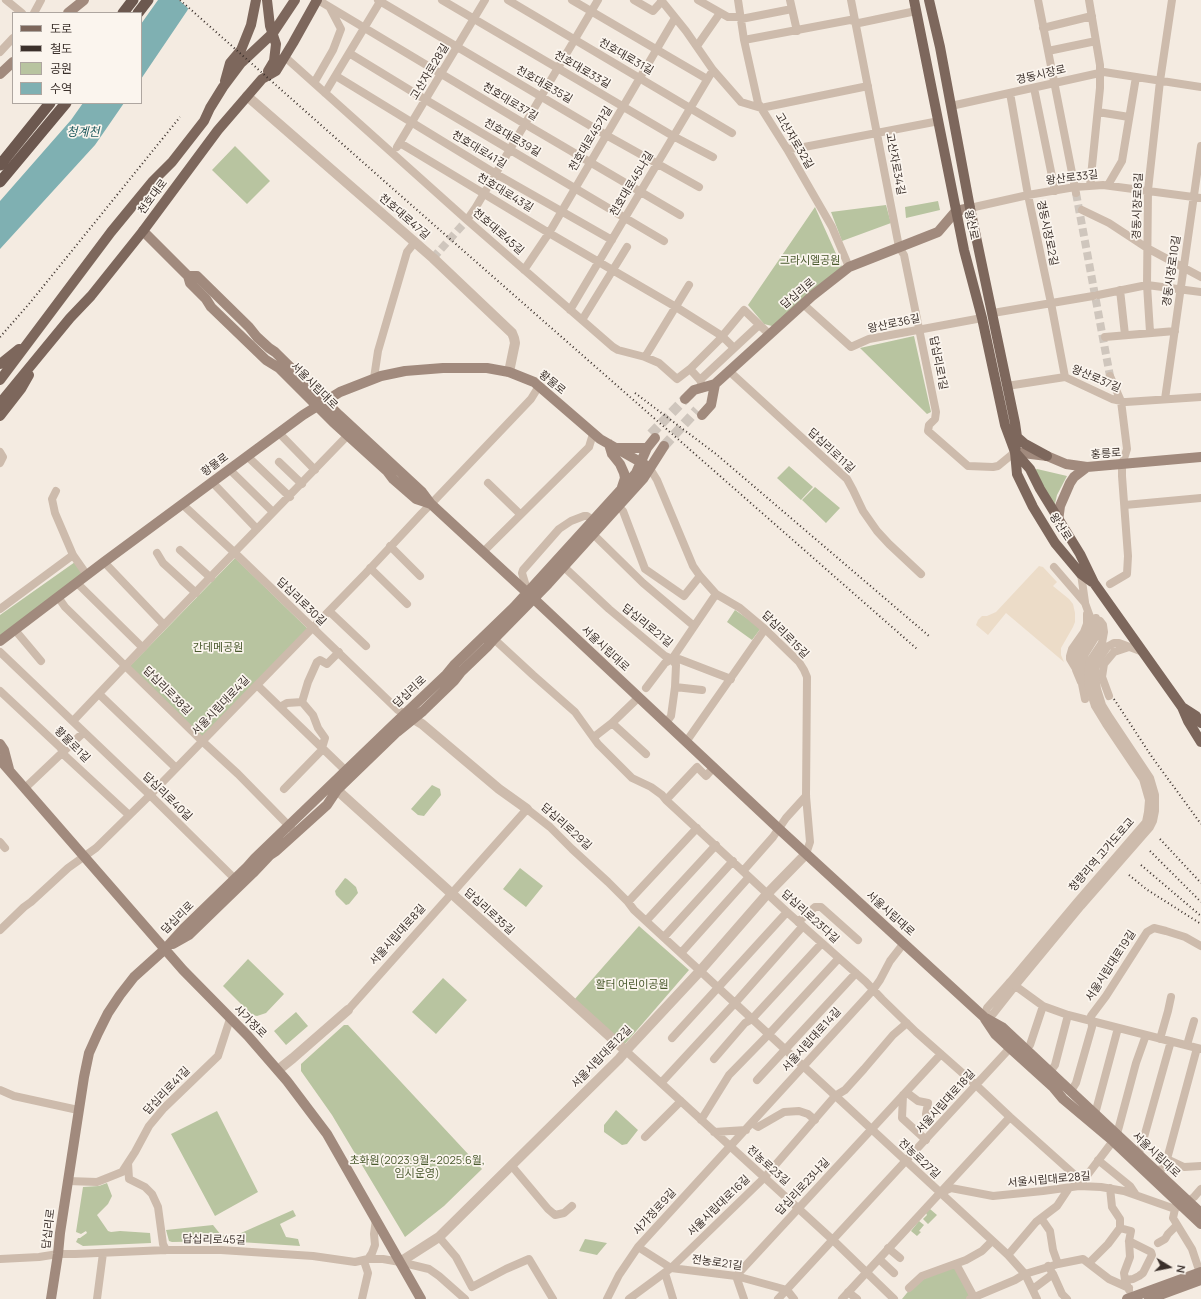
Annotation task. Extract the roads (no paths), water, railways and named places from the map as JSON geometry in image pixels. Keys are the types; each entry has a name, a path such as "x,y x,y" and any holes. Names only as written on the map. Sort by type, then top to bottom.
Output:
{"highway":[{"path":"124,12 133,0"},
{"path":"139,12 148,0"},
{"path":"0,165 49,104"},
{"path":"0,182 65,104"}],"main road":[{"path":"69,12 84,0"},
{"path":"223,87 230,63 241,50 251,25 256,0"},
{"path":"262,79 274,61 276,44 270,26 267,0"},
{"name":"천호대로","path":"0,380 109,235 153,181 172,162 204,121 223,87 241,63 272,33 295,0"},
{"name":"천호대로","path":"0,403 70,318 91,296 143,231 218,130 262,79 276,71 317,0"},
{"name":"왕산로","path":"914,0 956,211 982,318 1005,425 1015,452 1030,469 1058,520 1080,554 1094,583 1182,707 1188,721 1201,742"},
{"name":"왕산로","path":"929,0 940,46 970,208 1017,437 1015,452 1017,474 1033,507 1055,543 1081,574 1094,583"},
{"path":"0,73 12,63"},
{"path":"956,211 970,208"},
{"name":"답십리로","path":"687,400 701,384 715,384 803,304 850,267 938,232 956,211"},
{"name":"서울시립대로","path":"143,231 188,276 197,276 249,327 257,337 275,352 348,435 416,499 431,504"},
{"path":"0,364 34,336"},
{"path":"0,416 21,389 40,355"},
{"name":"황물로","path":"0,641 229,469 321,403 340,392 374,378 400,371 444,368 487,368 509,372 531,380 593,434 645,465"},
{"path":"700,412 711,405 715,384"},
{"name":"서울시립대로","path":"321,403 422,492 431,504 806,854 984,1017 1002,1027 1071,1091 1201,1224"},
{"name":"답십리로","path":"164,950 189,935 265,860 327,805 337,790 397,732 409,716 455,664 564,566 643,479 645,465 642,448 653,436"},
{"path":"1017,437 1025,444 1047,456"},
{"path":"621,489 625,478 624,473 620,464 612,454 612,446 642,448"},
{"name":"답십리로","path":"51,1299 84,1077 90,1053 103,1022 126,987 145,966 164,950 184,928 235,880 288,825 346,770 409,716 454,681 494,639 593,520 621,489 636,473 666,448"},
{"name":"홍릉로","path":"1015,452 1047,456 1066,464 1086,467 1201,457"},
{"path":"1058,520 1060,506 1070,483 1074,477 1086,467"},
{"name":"왕산로","path":"1182,707 1196,716 1201,723"},
{"path":"0,744 4,750 5,769"},
{"name":"사가정로","path":"0,760 5,769 25,788 164,950 248,1036 278,1070 327,1134 421,1299"},
{"name":"서울시립대로","path":"984,1017 995,1034 1053,1087 1063,1099 1138,1154 1159,1173 1181,1205 1201,1213"},
{"path":"1129,1295 1200,1269"},
{"path":"1149,1299 1201,1280"}],"street":[{"path":"6,0 21,12"},
{"path":"35,12 41,0"},
{"name":"천호대로37길","path":"317,0 640,192 680,214"},
{"path":"325,93 380,0"},
{"name":"천호대로35길","path":"380,0 606,135 699,187"},
{"name":"천호대로33길","path":"442,0 673,136 713,157"},
{"name":"고산자로28길","path":"393,154 485,0"},
{"name":"천호대로31길","path":"508,0 732,133"},
{"path":"572,0 707,79"},
{"path":"467,220 542,97 598,0"},
{"path":"634,0 653,11 661,0 697,46 713,70 741,102 761,108 868,86"},
{"path":"698,0 728,17 741,19 792,9"},
{"name":"고산자로32길","path":"738,0 744,40 758,103 787,149 832,227 850,267"},
{"path":"790,0 797,31"},
{"name":"고산자로34길","path":"851,0 899,247"},
{"path":"1038,0 1075,190"},
{"path":"1089,0 1100,73 1098,112 1090,186"},
{"name":"경동시장로8길","path":"1150,332 1147,285 1148,190 1160,81 1172,0"},
{"path":"314,83 333,50 341,29 330,7"},
{"path":"744,40 850,20 859,23 916,11"},
{"path":"697,46 720,13"},
{"path":"1043,28 1092,16"},
{"name":"천호대로45가길","path":"524,270 549,233 675,18"},
{"path":"0,52 12,39"},
{"path":"1048,51 1096,41"},
{"name":"천호대로39길","path":"349,53 664,241"},
{"name":"천호대로45길","path":"285,57 467,220 616,349 645,357 659,363 677,379 690,369"},
{"name":"천호대로45나길","path":"570,310 713,70"},
{"name":"경동시장로","path":"951,106 1104,72 1201,88"},
{"name":"천호대로41길","path":"336,76 496,174 612,240"},
{"path":"1108,185 1122,161 1136,78"},
{"path":"1034,88 1055,191"},
{"name":"경동시장로2길","path":"1010,93 1028,195 1065,377"},
{"name":"천호대로47길","path":"247,96 415,242 512,333 515,343 509,372"},
{"path":"1098,112 1129,117"},
{"path":"787,149 939,121"},
{"name":"천호대로43길","path":"400,143 549,233 676,307 722,336 734,348"},
{"name":"경동시장로10길","path":"1165,399 1184,268 1197,197 1201,151"},
{"name":"왕산로33길","path":"970,208 1028,195 1075,190 1090,186 1108,185 1197,197"},
{"path":"1082,210 1109,223 1147,248 1201,277"},
{"path":"374,378 378,351 407,252 415,242"},
{"path":"582,320 627,247"},
{"name":"답십리로1길","path":"899,247 904,255 936,412 935,419 930,424 928,431 966,466 998,466 1015,452"},
{"path":"645,357 689,285"},
{"path":"992,313 1147,285 1201,292"},
{"path":"1120,290 1125,335"},
{"name":"왕산로36길","path":"803,304 851,347 869,339 982,318"},
{"path":"759,325 734,348 701,384 690,369 722,336 744,310 769,334"},
{"path":"1105,337 1175,331"},
{"name":"답십리로11길","path":"729,371 847,479 863,511 877,531 888,544 921,574"},
{"path":"1110,376 1121,401 1127,449 1122,465 1122,476 1128,567 1126,575 1110,584"},
{"name":"왕산로37길","path":"1007,386 1065,377 1112,399 1126,402 1201,397"},
{"name":"서울시립대로4길","path":"0,930 68,868 96,848 150,795 431,504 531,398 539,386"},
{"path":"279,433 315,470"},
{"path":"483,552 589,447 593,434"},
{"path":"73,721 348,435"},
{"path":"0,452 3,457 0,463"},
{"path":"247,456 290,497"},
{"path":"280,462 302,484"},
{"name":"답십리로15길","path":"645,465 657,480 693,566 700,576 716,594 740,608 765,629 799,662 807,677 806,796 810,842 806,854"},
{"path":"229,469 273,512"},
{"path":"212,482 257,529"},
{"path":"488,483 520,514"},
{"path":"56,491 52,499 53,506 73,555 87,575"},
{"path":"1125,505 1201,498"},
{"name":"답십리로30길","path":"182,504 339,652 398,710 409,716"},
{"path":"618,506 623,511 645,569 684,596 700,576"},
{"path":"531,596 522,573 523,570 559,529 571,521 584,516 587,516 593,520"},
{"path":"593,534 644,583 694,626"},
{"path":"390,546 420,576"},
{"path":"180,550 211,578"},
{"path":"157,553 163,563 196,593"},
{"path":"0,609 73,555"},
{"path":"104,562 164,625"},
{"name":"답십리로21길","path":"564,566 609,609 665,656 672,659 679,659 731,679"},
{"path":"1054,567 1086,603 1104,628 1105,645 1114,642 1143,652"},
{"path":"370,568 406,604"},
{"path":"1081,574 1086,603 1087,624 1084,632 1072,649 1070,659 1081,682 1085,699"},
{"path":"77,583 143,648"},
{"path":"646,688 665,663 672,659 716,594"},
{"name":"답십리로38길","path":"58,597 65,607 202,741 238,774 296,833"},
{"path":"1076,670 1078,652 1090,635 1093,625 1086,603"},
{"path":"329,611 366,646"},
{"path":"1081,682 1081,671 1084,657 1098,633 1096,617"},
{"path":"686,742 765,629"},
{"path":"15,630 42,661"},
{"name":"답십리로23다길","path":"494,639 575,712 598,744 632,778 651,787 662,795 800,924 856,973 907,1023 1077,1177 1079,1186"},
{"name":"청량리역 고가도로교","path":"984,1017 987,1008 1012,984 1076,902 1146,822 1149,800 1143,779 1095,706 1090,687 1088,673 1090,661 1105,645"},
{"path":"1109,696 1102,677 1104,664 1114,652 1129,647"},
{"name":"답십리로40길","path":"0,652 150,795 235,880"},
{"path":"302,702 308,682 317,662 320,660 327,664 339,652"},
{"path":"666,723 671,716 674,687 676,665 672,659"},
{"path":"257,685 346,770"},
{"path":"674,687 702,690"},
{"name":"황물로1길","path":"0,691 61,748 62,753 129,815"},
{"path":"99,694 176,768"},
{"path":"594,737 612,723 639,697"},
{"path":"280,707 287,703 302,702"},
{"path":"284,789 321,751 324,738 313,715 302,702"},
{"name":"답십리로29길","path":"409,716 422,724 499,789 550,827 628,902 634,910 700,970"},
{"path":"612,723 646,754"},
{"path":"25,788 84,732"},
{"path":"666,800 697,767 706,776 714,767"},
{"name":"답십리로35길","path":"337,790 626,1051"},
{"path":"681,954 746,874 786,818 806,796"},
{"name":"서울시립대로8길","path":"278,1070 348,1010 527,809"},
{"path":"628,902 697,828"},
{"path":"646,921 716,845"},
{"name":"서울시립대로12길","path":"400,1262 439,1237 619,1059 768,893 806,854"},
{"path":"664,937 733,861"},
{"path":"661,1083 735,1003 800,924 816,907 821,907 858,940"},
{"path":"672,1038 787,912"},
{"name":"서울시립대로19길","path":"1071,1091 1076,1083 1092,1027 1091,1016 1106,996 1147,932 1154,928 1166,931 1185,937 1201,946"},
{"path":"714,1059 745,1023 752,1019 822,943"},
{"name":"서울시립대로14길","path":"730,1147 873,990 890,961 904,943"},
{"path":"701,1120 729,1075 839,958"},
{"name":"전농로27길","path":"700,970 992,1242 1008,1255 1026,1274 1034,1296 1053,1274"},
{"path":"757,1080 856,973"},
{"path":"1012,984 1043,1006 1068,1015 1199,1048 1167,1159 1159,1173"},
{"path":"1160,1039 1171,997"},
{"path":"1030,1045 1043,1006"},
{"path":"1050,1072 1054,1065 1068,1015"},
{"name":"답십리로41길","path":"68,1181 82,1183 97,1182 122,1172 149,1126 164,1108 218,1056 230,1019"},
{"path":"1187,1045 1194,1021"},
{"name":"서울시립대로16길","path":"629,1299 668,1271 764,1178 835,1096 845,1090 893,1035 907,1023"},
{"path":"1095,1114 1118,1028"},
{"path":"1115,1137 1136,1063 1146,1035"},
{"path":"1138,1154 1171,1041"},
{"name":"서울시립대로18길","path":"778,1299 1010,1048"},
{"name":"전농로23길","path":"626,1051 798,1208 894,1299"},
{"name":"답십리로23나길","path":"736,1276 941,1054"},
{"path":"0,1090 14,1096 78,1110"},
{"path":"926,1114 928,1103 918,1101 904,1094 902,1118 926,1140"},
{"path":"645,1137 680,1101"},
{"path":"752,1123 758,1127 784,1112 799,1110 808,1114 815,1120"},
{"path":"842,1299 1010,1117"},
{"path":"714,1132 746,1130"},
{"name":"서울시립대로","path":"1079,1186 1115,1137"},
{"name":"사가정로9길","path":"607,1299 618,1275 638,1246 730,1147"},
{"path":"1167,1159 1184,1167 1201,1166"},
{"path":"1098,1160 1130,1186 1136,1195"},
{"path":"128,1163 129,1179 145,1186 152,1194 158,1207 163,1244 166,1250"},
{"path":"511,1166 548,1210 555,1215 564,1213 572,1206"},
{"name":"서울시립대로28길","path":"940,1193 952,1188 993,1196 1079,1186 1110,1188 1181,1205"},
{"path":"1008,1255 1041,1218 1057,1206 1069,1188"},
{"path":"1088,1263 1108,1244 1120,1228 1120,1219 1112,1208 1110,1188"},
{"path":"1200,1269 1192,1249 1173,1218 1181,1205 1194,1197 1201,1189"},
{"path":"1041,1218 1050,1231 1051,1243 1058,1264"},
{"path":"362,1299 368,1273 366,1261 372,1253 375,1245 374,1234 376,1219"},
{"path":"1158,1243 1166,1239 1168,1234 1177,1225"},
{"path":"1120,1228 1130,1230 1130,1257 1124,1272 1129,1295"},
{"path":"439,1237 456,1257 472,1287 506,1269 529,1260 553,1299"},
{"path":"1125,1280 1135,1279 1143,1273 1152,1255 1151,1252 1129,1241"},
{"path":"909,1288 922,1276 966,1260 980,1252 992,1242"},
{"name":"전농로21길","path":"638,1246 668,1271 736,1276 787,1290"},
{"path":"888,1248 900,1258"},
{"name":"답십리로45길","path":"0,1259 40,1257 58,1254 166,1250 221,1250 313,1256 355,1262 400,1262 429,1269 465,1299"},
{"path":"97,1299 103,1253"},
{"path":"879,1259 894,1273"},
{"path":"956,1264 973,1298 1026,1274 1048,1266 1082,1259 1105,1277 1120,1285 1129,1295"},
{"path":"1048,1266 1062,1294 1067,1299"},
{"path":"668,1271 673,1299"},
{"path":"736,1276 744,1299"},
{"path":"787,1290 794,1299"},
{"path":"848,1292 857,1299"}],"water":[{"path":"155,0 193,0 142,78 142,19"},
{"name":"청계천","path":"82,104 123,104 95,145 0,249 0,201 71,120"}],"tunnel":[{"path":"1076,193 1110,376"},
{"path":"433,258 467,220"},
{"path":"651,434 685,399"},
{"path":"664,446 697,410"}],"railway":[{"path":"180,0 917,649"},
{"path":"0,337 29,304 180,117"},
{"path":"635,393 716,454 929,636"},
{"path":"1114,699 1152,757 1201,824"},
{"path":"1160,839 1201,883"},
{"path":"1150,851 1201,902"},
{"path":"1141,865 1201,916"},
{"path":"1129,875 1146,889 1201,924"}],"park label":[{"name":"그라시엘공원","path":"810,261"},
{"name":"간데메공원","path":"218,648"},
{"name":"활터 어린이공원","path":"632,985"},
{"name":"초화원(2023.9월~2025.6월, 임시운영)","path":"417,1167"}]}
